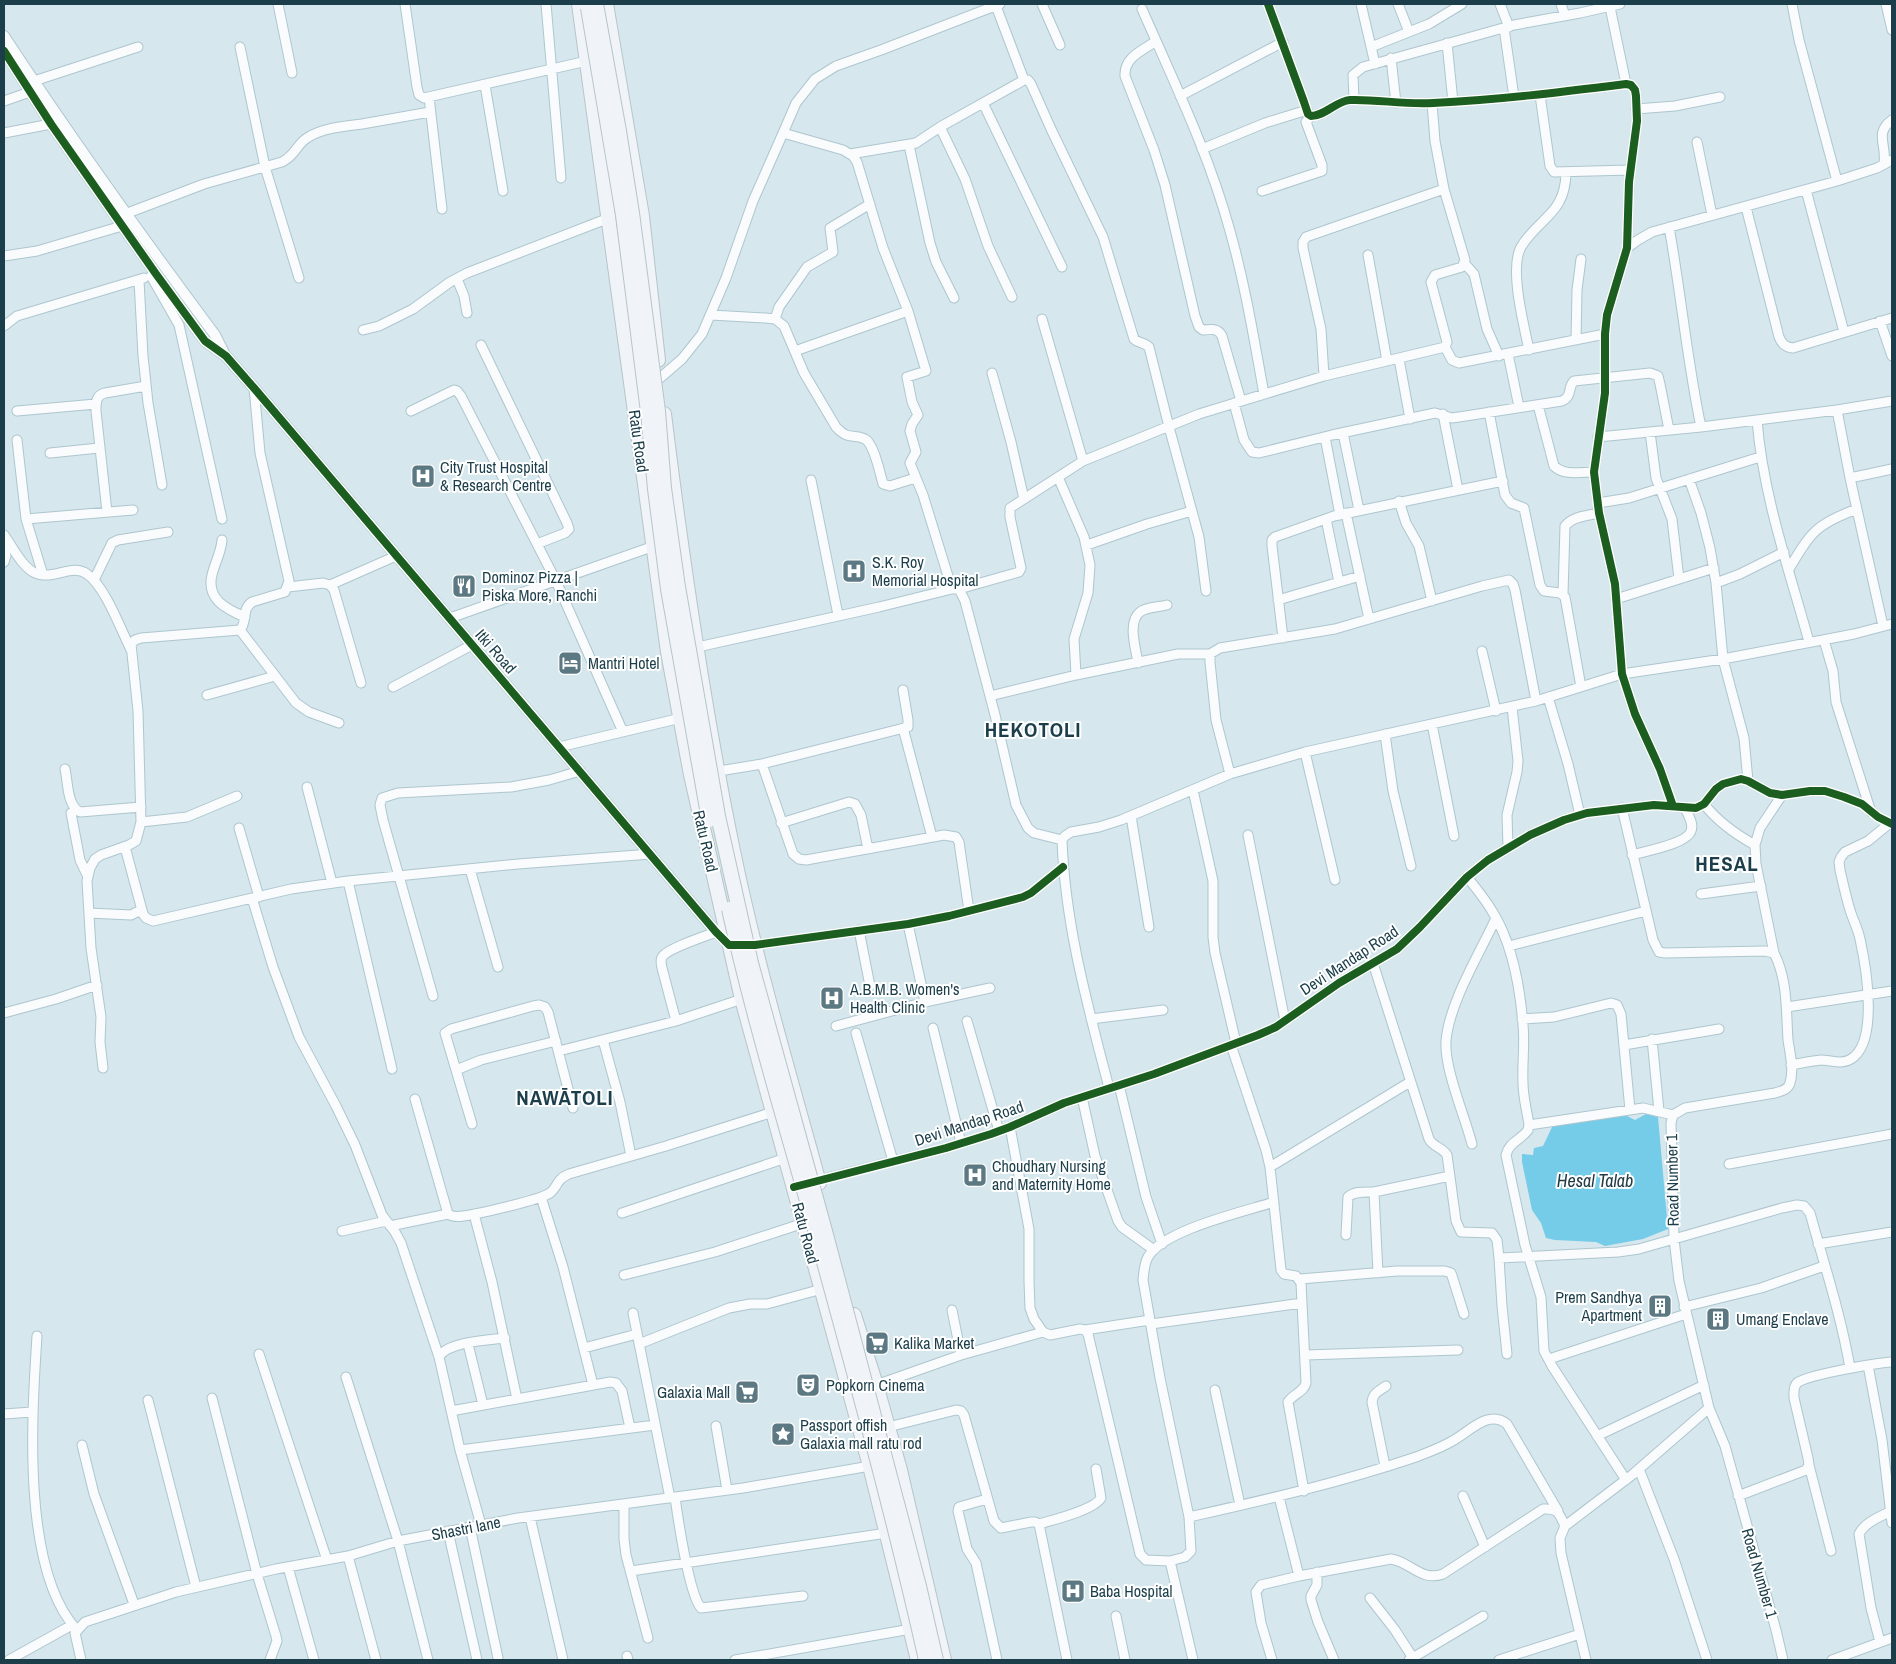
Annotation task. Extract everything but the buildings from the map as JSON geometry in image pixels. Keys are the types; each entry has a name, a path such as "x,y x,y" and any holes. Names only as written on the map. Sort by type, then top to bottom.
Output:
{"main road":[{"name":"Ratu Road","path":"578,4 668,652 691,775 742,999 870,1466 918,1660"},
{"path":"587,4 623,214 668,589 709,818 741,965 816,1234 910,1589 926,1660"},
{"path":"596,4 632,213 658,411 664,488 678,587 718,816 751,963 830,1250 919,1586 936,1660"},
{"name":"Ratu Road","path":"606,4 642,216 660,378 696,648 733,851 755,945 856,1323 888,1427 944,1660"}],"street":[{"path":"278,4 292,73"},
{"path":"405,4 417,87 419,95 424,98 587,61"},
{"path":"546,4 561,178"},
{"path":"1042,4 1060,45"},
{"path":"1262,191 1322,171 1322,165 1306,122 1309,113 1268,4"},
{"path":"1361,4 1375,64"},
{"path":"1398,4 1408,32"},
{"path":"1371,47 1429,24 1462,4"},
{"path":"1500,4 1507,27 1514,97"},
{"path":"1561,4 1565,16"},
{"path":"1354,100 1353,76 1363,67 1507,27 1565,16 1596,7 1610,7 1620,4"},
{"path":"1792,4 1799,40 1837,181"},
{"path":"1886,4 1892,30"},
{"path":"660,378 690,350 702,334 726,278 753,201 783,133 801,97 815,79 825,72 998,5 1024,80"},
{"path":"1610,7 1626,84"},
{"path":"1142,9 1202,149 1231,231 1264,394"},
{"path":"4,36 125,214 215,335 226,356"},
{"path":"1156,41 1128,61 1125,67 1126,76 1165,185 1195,316 1199,327 1203,330 1214,329 1220,331 1238,402 1244,440 1252,452 1269,451 1435,413 1452,418 1538,405 1567,398 1570,395 1571,384 1574,381 1650,373 1658,376 1669,430"},
{"path":"1180,96 1283,42"},
{"path":"1447,43 1453,102"},
{"path":"34,81 138,47"},
{"path":"240,47 265,167 299,278"},
{"path":"4,51 154,276 205,341 226,356"},
{"path":"1391,58 1396,104"},
{"path":"850,154 916,143 940,127 1024,80 1028,80 1103,237 1134,339 1143,342 1149,347 1201,545 1206,590"},
{"path":"1202,149 1274,120 1309,113 1319,114 1347,100 1396,104 1432,104 1540,95 1626,84 1631,85 1635,90 1636,109 1630,170 1626,258 1611,299 1605,334 1606,377 1604,406 1594,472 1598,503 1615,584 1622,674 1635,714 1660,769 1673,806"},
{"path":"485,85 504,191"},
{"path":"4,101 30,92"},
{"path":"1540,95 1550,166 1554,172 1630,170"},
{"path":"429,97 442,209"},
{"path":"1636,109 1675,106 1720,97"},
{"path":"983,103 1062,267"},
{"path":"1432,104 1435,141 1444,189 1464,255 1464,264 1474,274 1487,329 1504,355 1519,408"},
{"path":"125,214 204,184 289,159 307,137 321,132 430,112"},
{"path":"1627,248 1645,236 1669,227 1806,190 1877,168 1888,162 1881,137 1883,130 1892,120"},
{"path":"4,133 51,124"},
{"path":"940,127 965,179 988,246 1012,297"},
{"path":"783,133 843,150 850,154 857,162 888,261 908,311 926,371 907,377 912,402 918,415 910,431 916,452 910,463 956,589 965,601 1020,815 1028,828 1034,832 1062,840"},
{"path":"1697,142 1712,215"},
{"path":"909,145 930,243 936,262 954,298"},
{"path":"1529,350 1516,279 1517,262 1521,247 1562,197 1566,185 1566,173"},
{"path":"1324,376 1320,329 1303,248 1303,242 1306,237 1444,189"},
{"path":"1806,190 1844,332"},
{"path":"775,319 778,307 807,267 834,252 830,228 870,204"},
{"path":"1746,207 1781,343 1786,348 1793,348 1892,318"},
{"path":"363,330 379,326 413,309 450,282 467,273 609,218"},
{"path":"4,256 37,251 122,226"},
{"path":"1669,227 1692,387 1701,427"},
{"path":"1368,255 1387,361"},
{"path":"1576,340 1577,290 1581,259"},
{"path":"1464,264 1458,269 1435,275 1431,282 1447,342 1445,347 1452,360 1459,363 1605,334"},
{"path":"4,326 18,316 154,276"},
{"path":"154,276 179,326 222,520"},
{"path":"457,279 468,313"},
{"path":"139,280 146,386 162,486"},
{"path":"795,351 908,311"},
{"path":"711,316 775,319 784,326 815,393 836,427 843,435 866,440 871,446 883,484 890,486 916,478"},
{"path":"1042,319 1084,461"},
{"path":"1880,321 1892,356"},
{"path":"481,345 569,529 565,533 537,544"},
{"path":"668,652 696,648 1012,576 1019,572 1021,568 1010,517 1010,508 1084,461 1199,414 1324,376 1445,347"},
{"name":"Itki Road","path":"226,356 716,932 730,945"},
{"path":"1399,359 1410,419"},
{"path":"992,373 1024,499"},
{"path":"107,512 96,404 100,394 146,386"},
{"path":"130,650 131,644 141,638 240,630 244,626 245,610 252,602 285,592 288,587 289,581 260,453 254,388"},
{"path":"411,411 445,393 458,391 556,581 623,732"},
{"path":"1598,437 1701,427 1837,410 1892,400"},
{"path":"17,410 96,404"},
{"path":"1538,405 1554,466 1564,472 1594,472"},
{"path":"1109,1088 1082,981 1063,867 1062,840 1065,836 1071,832 1099,827 1131,816 1230,774 1306,752 1536,702 1622,674 1723,659 1824,640 1888,625 1857,508 1837,410"},
{"path":"1489,412 1507,500 1524,508 1541,588 1546,592 1563,594"},
{"path":"1443,414 1458,490"},
{"path":"1757,420 1760,457 1769,500 1809,642"},
{"path":"1650,432 1659,488 1672,519 1679,579"},
{"path":"1343,433 1359,510"},
{"path":"1325,437 1369,619"},
{"path":"17,440 26,519 43,575"},
{"path":"50,453 99,448"},
{"path":"1598,503 1629,498 1760,457"},
{"path":"1850,478 1892,469"},
{"path":"1058,477 1087,545 1090,576 1088,593 1074,639 1076,675"},
{"path":"1689,479 1701,513 1714,568 1723,659 1744,738 1748,780"},
{"path":"811,480 838,616"},
{"path":"1282,638 1272,540 1278,535 1359,510 1502,481"},
{"path":"1399,501 1409,530 1417,541 1432,601"},
{"path":"1788,569 1811,534 1823,523 1857,508"},
{"path":"26,519 133,510"},
{"path":"1087,545 1192,511"},
{"path":"1581,687 1563,594 1565,526 1574,518 1600,513"},
{"path":"1326,519 1339,582"},
{"path":"94,580 112,543 118,540 168,532"},
{"path":"4,535 26,566 34,572 43,575 53,575 79,570 94,580 110,605 130,650 138,711 141,822 136,840 125,847 95,859 88,877 91,948 101,1017 100,1042 103,1068"},
{"path":"450,618 680,538"},
{"path":"222,540 220,556 212,574 211,588 214,596 228,610 245,617"},
{"path":"4,546 6,556 4,562"},
{"path":"1716,583 1740,574 1784,552"},
{"path":"330,585 396,556"},
{"path":"1616,599 1714,568"},
{"path":"1278,600 1360,576"},
{"path":"990,696 1076,675 1178,654 1210,654 1220,648 1335,629 1489,584 1510,580 1513,584 1536,702"},
{"path":"288,587 323,583 330,585 334,590 360,683"},
{"path":"1138,663 1134,620 1138,613 1144,610 1167,605"},
{"path":"240,630 300,707 339,723"},
{"path":"1824,640 1833,671 1840,714 1871,812"},
{"path":"393,687 472,645"},
{"path":"1482,651 1496,711"},
{"path":"1210,654 1216,720 1230,774"},
{"path":"207,695 275,676"},
{"path":"691,775 762,764 908,726 903,690"},
{"path":"1548,698 1568,764 1580,815"},
{"path":"1508,847 1507,815 1518,760 1512,707"},
{"path":"559,747 681,718"},
{"path":"1432,724 1454,836"},
{"path":"903,728 932,837"},
{"path":"1386,734 1394,790 1411,866"},
{"path":"1306,752 1335,880"},
{"path":"762,764 793,854 799,859 806,860 952,835 960,842 969,911"},
{"path":"65,769 75,810 80,812 141,806"},
{"path":"433,996 380,805 382,798 398,793 511,787 549,780 580,771"},
{"path":"1782,795 1760,828 1755,845 1736,835 1722,824 1704,804 1716,789 1723,784 1741,779 1748,780 1770,793 1782,795 1824,791 1853,800 1891,823 1868,841 1845,852 1839,862 1850,908 1860,938 1867,994 1868,1027 1864,1043 1857,1054 1850,1060 1838,1062 1824,1060 1791,1065"},
{"path":"307,787 332,883"},
{"path":"1193,790 1213,881 1215,953 1234,1044 1270,1167 1281,1270 1284,1274 1296,1276 1300,1279 1378,1273 1435,1271 1451,1273 1464,1314"},
{"path":"141,822 187,817 237,796"},
{"path":"781,823 849,802 855,804 861,815 868,849"},
{"name":"Devi Mandap Road","path":"794,1187 961,1143 999,1131 1064,1103 1258,1035 1285,1021 1312,1001 1397,949 1468,877 1488,860 1508,847 1551,825 1580,815 1622,808 1654,805 1696,808 1704,804"},
{"path":"1622,808 1655,947 1659,952 1765,951 1774,953"},
{"path":"1632,855 1679,842 1687,837 1691,830 1691,823 1685,808"},
{"path":"71,813 80,860 88,877"},
{"path":"1131,816 1149,927"},
{"path":"239,828 273,967 299,1037 355,1145 388,1224 401,1243 438,1357 460,1450 481,1525"},
{"path":"1248,835 1285,1021"},
{"name":"Road Number 1","path":"1755,845 1756,864 1774,953 1779,962 1787,1007 1791,1082 1784,1091 1685,1108 1673,1115 1671,1122 1674,1239 1685,1310 1709,1408 1725,1446 1783,1660"},
{"path":"125,847 143,914"},
{"path":"89,913 131,915 139,911 146,918 153,921 291,889 332,883 518,864 651,854"},
{"path":"730,945 755,945 908,924 969,911 1023,897 1031,893 1063,867"},
{"path":"470,869 498,967"},
{"path":"1468,877 1496,918 1508,946 1514,967 1522,1019 1523,1085 1529,1125 1525,1134 1512,1144 1506,1155 1528,1256 1541,1296 1543,1344 1549,1359 1626,1480"},
{"path":"348,881 392,1069"},
{"path":"1701,894 1761,886"},
{"path":"1508,946 1646,911"},
{"path":"1472,1144 1451,1074 1446,1041 1458,997 1496,918"},
{"path":"908,924 925,1002"},
{"path":"859,930 870,986"},
{"path":"676,1021 662,968 661,961 663,956 674,949 716,932"},
{"path":"1372,963 1429,1139 1431,1144 1444,1150 1446,1155 1456,1221 1461,1232 1492,1233 1498,1240 1502,1306 1508,1354"},
{"path":"4,1013 56,999 97,985"},
{"path":"836,1026 925,1002 990,988"},
{"path":"1787,1007 1892,991"},
{"path":"559,1051 676,1021 742,999"},
{"path":"1522,1019 1554,1017 1612,1003 1617,1005 1621,1014 1630,1110"},
{"path":"472,1124 445,1033 451,1029 540,1005 548,1012 573,1108"},
{"path":"1091,1019 1163,1010"},
{"path":"967,1021 999,1131"},
{"path":"933,1028 961,1143"},
{"path":"1624,1045 1719,1029"},
{"path":"856,1033 893,1161"},
{"path":"1652,1039 1659,1111"},
{"path":"603,1040 631,1156"},
{"path":"456,1070 482,1060 556,1041"},
{"path":"1270,1167 1410,1082"},
{"path":"1119,1085 1158,1247"},
{"path":"1082,1097 1095,1156 1118,1221 1122,1227 1158,1247"},
{"path":"415,1099 448,1214"},
{"path":"1529,1125 1643,1108 1673,1115"},
{"path":"342,1231 448,1214 456,1216 474,1214 541,1197 550,1193 562,1177 773,1112"},
{"path":"1010,1127 1029,1229 1030,1308 1034,1319 1043,1332 1050,1335 1075,1330 1302,1303"},
{"path":"1729,1164 1892,1134"},
{"path":"622,1213 720,1182 786,1158"},
{"path":"1346,1235 1348,1198 1351,1194 1374,1192 1450,1176"},
{"path":"1374,1192 1378,1273"},
{"path":"541,1197 563,1267 593,1385"},
{"path":"1085,1330 1092,1346 1140,1554 1146,1560 1170,1560 1185,1557 1191,1551 1188,1517 1150,1322 1143,1280 1144,1266 1148,1256 1175,1235 1274,1202"},
{"path":"1499,1258 1618,1252 1639,1249 1782,1208 1797,1205 1804,1206 1810,1213 1844,1335 1850,1368"},
{"path":"474,1214 505,1338 517,1399"},
{"path":"624,1276 715,1252 804,1223"},
{"path":"1818,1244 1892,1232"},
{"path":"1549,1359 1685,1310 1761,1288 1824,1266"},
{"path":"1300,1279 1305,1354 1305,1387 1294,1394 1288,1402 1304,1491"},
{"path":"639,1344 729,1308 745,1304 767,1304 822,1289"},
{"path":"952,1310 961,1354"},
{"path":"633,1313 655,1425 695,1598 701,1608 803,1596"},
{"path":"876,1385 961,1354 1043,1332"},
{"path":"584,1348 637,1334"},
{"path":"36,1336 32,1412 34,1486 39,1531 48,1578 54,1594 75,1629 81,1660"},
{"path":"438,1357 446,1350 505,1338"},
{"path":"468,1344 483,1405"},
{"path":"1305,1354 1458,1350"},
{"path":"259,1354 327,1560"},
{"path":"1831,1551 1808,1465 1794,1390 1797,1383 1804,1380 1850,1368 1892,1362"},
{"path":"1868,1365 1882,1440 1892,1523"},
{"path":"346,1377 398,1541 428,1660"},
{"path":"451,1412 610,1382 616,1383 620,1387 630,1428"},
{"path":"1597,1436 1704,1385"},
{"path":"1385,1466 1372,1402 1376,1392 1386,1386"},
{"path":"1215,1390 1240,1505"},
{"path":"212,1398 257,1574 276,1636 277,1641 270,1660"},
{"path":"148,1400 196,1587"},
{"path":"1586,1660 1561,1553 1560,1538 1565,1526 1626,1480 1709,1408"},
{"path":"888,1427 956,1410 961,1412 964,1415 994,1521 1001,1528 1031,1522 1038,1524 1099,1502 1101,1494 1096,1469"},
{"path":"4,1414 32,1412"},
{"path":"1188,1517 1304,1491 1385,1466 1447,1444 1486,1420 1502,1420 1507,1424 1565,1526"},
{"path":"460,1450 655,1425"},
{"path":"716,1426 728,1490"},
{"path":"82,1445 94,1494 134,1604"},
{"path":"1738,1496 1801,1474 1808,1465"},
{"name":"Shastri lane","path":"9,1660 75,1629 85,1622 134,1604 196,1587 348,1556 398,1541 530,1517 728,1490 870,1466"},
{"path":"1639,1469 1674,1559 1707,1660"},
{"path":"1279,1496 1299,1576"},
{"path":"1463,1496 1485,1547"},
{"path":"987,1499 963,1505 958,1511 967,1549 976,1563 997,1660"},
{"path":"624,1504 624,1539 630,1571 648,1638"},
{"path":"1272,1660 1261,1622 1256,1592 1261,1585 1317,1572 1392,1559 1398,1560 1428,1577 1434,1578 1543,1509 1552,1508 1558,1511"},
{"path":"1880,1642 1871,1608 1859,1534 1868,1524 1891,1511"},
{"path":"530,1517 562,1660"},
{"path":"1038,1524 1067,1660"},
{"path":"470,1527 498,1658"},
{"path":"448,1531 477,1660"},
{"path":"630,1571 687,1561 887,1533"},
{"path":"348,1556 376,1660"},
{"path":"1170,1560 1193,1660"},
{"path":"288,1567 314,1660"},
{"path":"1317,1572 1317,1585 1311,1600 1334,1660"},
{"path":"1370,1598 1395,1630 1411,1659 1483,1616"},
{"path":"1116,1616 1125,1660"},
{"path":"735,1660 911,1629"},
{"path":"1499,1660 1580,1634"},
{"path":"1832,1660 1892,1638"}],"water":[{"name":"Hesal Talab","path":"1623,1114 1635,1120 1646,1114 1658,1117 1668,1229 1643,1239 1605,1246 1596,1242 1546,1238 1541,1223 1532,1210 1522,1154 1533,1155 1534,1148 1543,1146 1554,1123"}],"cycle path":[{"path":"1268,4 1308,114 1311,116 1321,114 1340,103 1350,100 1402,103 1457,102 1626,84 1631,85 1635,90 1637,121 1629,182 1627,248 1607,315 1605,334 1605,393 1594,472 1599,513 1615,584 1622,674 1635,714 1660,769 1673,806"},
{"path":"4,51 51,124 205,341 226,356 254,388 729,945 755,945 908,924 949,916 1023,897 1031,893 1063,867"},
{"path":"794,1187 946,1148 991,1134 1064,1103 1154,1074 1276,1027 1339,983 1397,949 1467,877 1488,860 1530,835 1564,820 1587,813 1654,805 1696,808 1704,804 1716,789 1723,784 1741,779 1770,793 1782,795 1825,791 1862,804 1878,817 1892,824"}],"place":[{"name":"City Trust Hospital & Research Centre","path":"423,476"},
{"name":"S.K. Roy Memorial Hospital","path":"854,571"},
{"name":"Dominoz Pizza | Piska More, Ranchi","path":"464,586"},
{"name":"Mantri Hotel","path":"570,663"},
{"name":"A.B.M.B. Women's Health Clinic","path":"832,998"},
{"name":"Choudhary Nursing and Maternity Home","path":"975,1175"},
{"name":"Prem Sandhya Apartment","path":"1660,1306"},
{"name":"Umang Enclave","path":"1718,1319"},
{"name":"Kalika Market","path":"877,1343"},
{"name":"Popkorn Cinema","path":"808,1385"},
{"name":"Galaxia Mall","path":"747,1392"},
{"name":"Passport offish Galaxia mall ratu rod","path":"783,1434"},
{"name":"Baba Hospital","path":"1073,1591"}],"district":[{"name":"HEKOTOLI","path":"1033,729"},
{"name":"HESAL","path":"1727,863"},
{"name":"NAWĀTOLI","path":"565,1097"}]}
